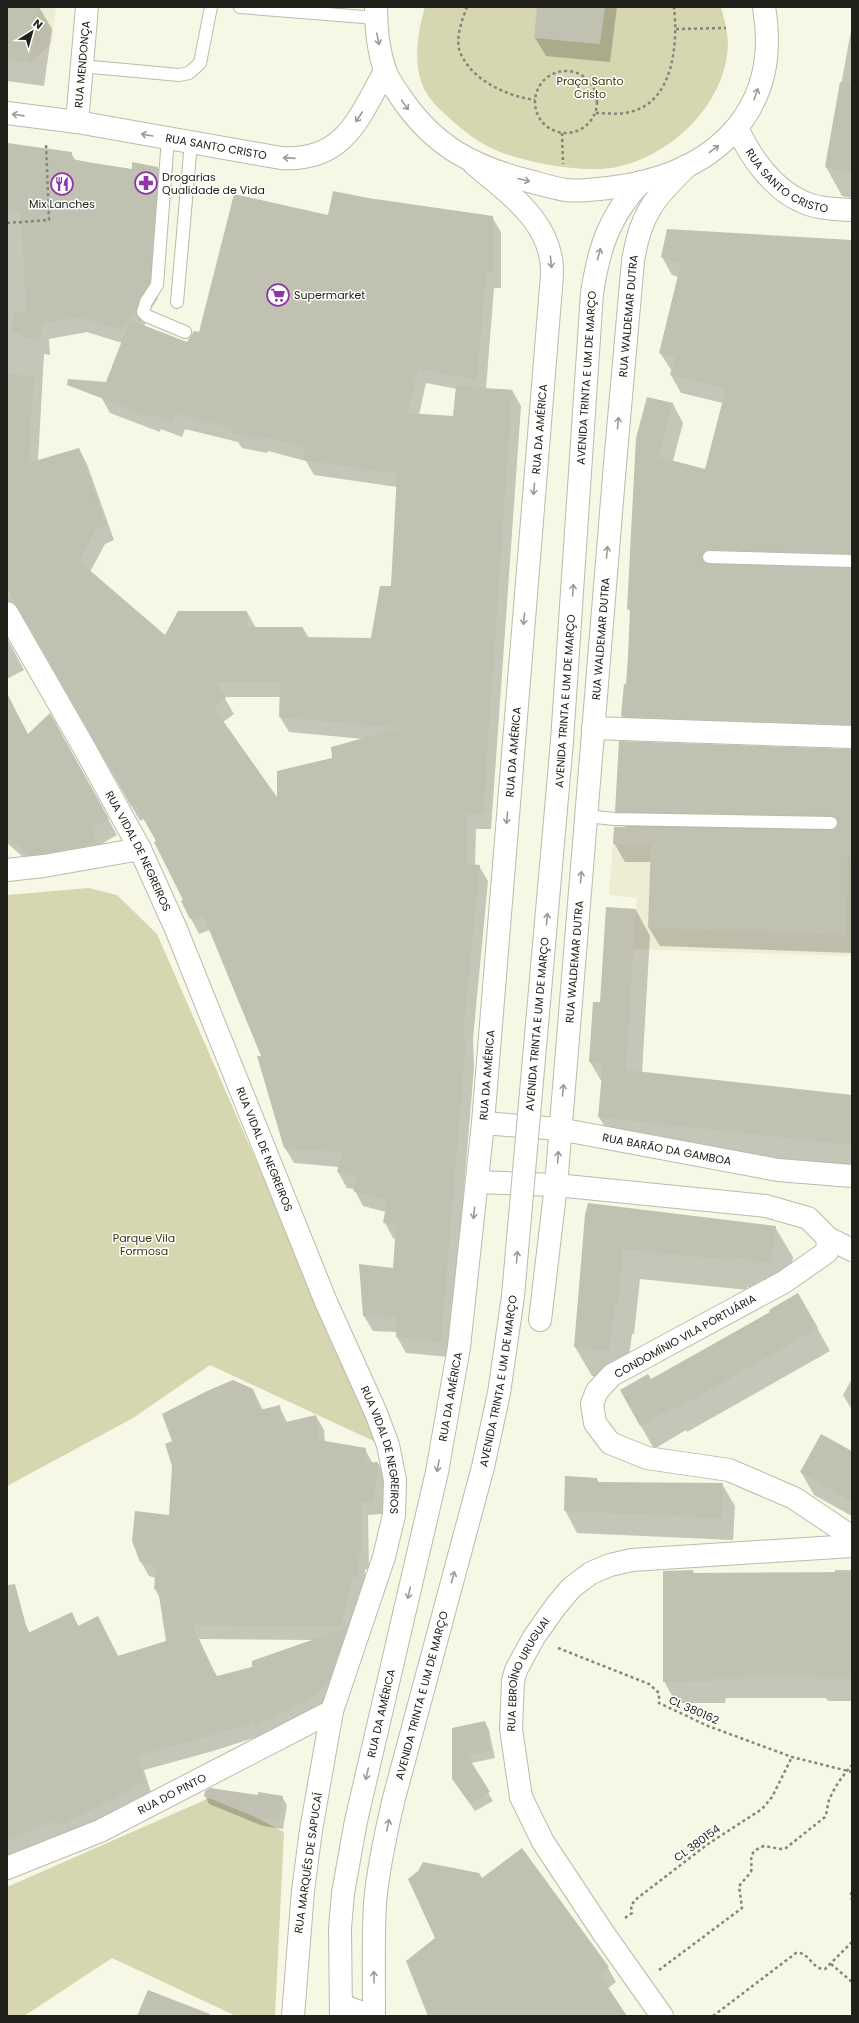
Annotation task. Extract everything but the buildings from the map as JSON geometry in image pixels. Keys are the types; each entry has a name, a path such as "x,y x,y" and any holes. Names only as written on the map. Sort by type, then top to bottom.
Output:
{"street":[{"name":"RUA MENDONÇA","path":"76,122 87,7"},
{"path":"376,12 376,30 385,71 410,111 426,129 442,143 474,164 513,177 565,190 612,188 641,182 687,165 717,147 737,128 750,110 766,59 767,28 764,7"},
{"name":"RUA SANTO CRISTO","path":"7,113 76,122 281,158 297,159 318,155 336,144 356,122 385,71"},
{"name":"RUA SANTO CRISTO","path":"737,128 758,163 787,192 808,204 835,209 852,210"},
{"name":"RUA DA AMÉRICA","path":"371,2016 341,2011 340,1928 343,1893 356,1821 437,1472 459,1347 483,1123 552,266 546,238 534,218 474,164"},
{"name":"RUA WALDEMAR DUTRA","path":"540,1320 556,1185 615,464 637,238 648,210 666,187 687,165"},
{"name":"AVENIDA TRINTA E UM DE MARÇO","path":"374,2016 373,1947 375,1902 380,1863 394,1798 483,1467 499,1393 513,1296 562,741 592,293 598,259 610,225 627,197 641,182"},
{"name":"RUA VIDAL DE NEGREIROS","path":"7,613 140,849 176,929 323,1295 376,1413 388,1445 394,1480 394,1514 384,1557 332,1711"},
{"path":"593,728 852,737"},
{"path":"7,870 44,866 140,849"},
{"name":"RUA BARÃO DA GAMBOA","path":"483,1123 560,1129 778,1170 852,1176"},
{"path":"477,1182 556,1185 766,1206 808,1218 828,1238 852,1250"},
{"name":"CONDOMÍNIO VILA PORTUÁRIA","path":"828,1238 827,1252 818,1261 784,1282 612,1375 597,1391 592,1404 595,1423 610,1444 647,1458 729,1470 794,1498 852,1537"},
{"name":"RUA EBROÍNO URUGUAI","path":"662,2016 604,1934 543,1842 521,1797 511,1729 513,1681 516,1670 534,1637 570,1588 591,1573 610,1565 632,1560 852,1546"},
{"name":"RUA DO PINTO","path":"7,1868 100,1831 332,1711"},
{"name":"RUA MARQUÊS DE SAPUCAÍ","path":"293,2016 295,1969 306,1868 332,1711"}],"lane":[{"path":"81,66 178,75 189,73 200,63 211,7"},
{"path":"240,7 376,12"},
{"path":"168,138 157,285 146,302 143,312 147,316 185,332"},
{"path":"177,302 191,142"},
{"path":"709,557 852,561"},
{"path":"586,816 614,819 831,823"}],"path":[{"path":"467,7 462,19 459,41 460,52 471,68 484,80 502,91 520,98 535,100"},
{"path":"596,113 617,114 632,112 647,104 657,95 667,79 671,65 676,29 674,7"},
{"path":"676,29 726,28"},
{"path":"562,71 572,72 582,75 590,83 595,92 597,102 596,113 591,122 582,129 572,133 562,133 552,130 544,124 539,116 535,100 538,88 545,79 562,71"},
{"path":"7,223 49,220 46,118"},
{"name":"CL 380162","path":"557,1647 655,1687 659,1693 658,1700 663,1705 708,1726 792,1757 852,1772"},
{"name":"CL 380154","path":"604,1934 632,1912 631,1906 635,1900 708,1844 762,1809 772,1797 792,1757"},
{"path":"640,1984 742,1908 739,1886 751,1872 750,1861 753,1853 764,1846 781,1849 786,1848 825,1817 829,1810 829,1800 852,1765"},
{"path":"852,1892 852,1900"},
{"path":"713,2016 796,1953 804,1954 821,1969 831,1964 852,1942"},
{"path":"831,1964 852,1982"}],"shaded area":[{"path":"7,7 56,7 52,43 30,63 7,59"},
{"path":"616,805 852,812 852,956 632,949 637,898 609,895"}],"green space":[{"name":"Praça Santo Cristo","path":"425,7 721,7 728,49 722,75 714,94 703,111 689,127 673,141 636,161 617,167 603,169 569,168 532,162 500,152 487,146 461,128 442,112 432,101 426,93 419,75 417,55 420,26"},
{"name":"Parque Vila Formosa","path":"89,888 117,895 157,934 380,1444 210,1365 133,1418 7,1486 7,895"},
{"path":"214,1796 284,1832 275,2016 236,2016 112,1958 24,2016 7,2016 7,1887"}],"place":[{"name":"Drogarias Qualidade de Vida","path":"146,183"},
{"name":"Mix Lanches","path":"62,184"},
{"name":"Supermarket","path":"278,295"}]}
